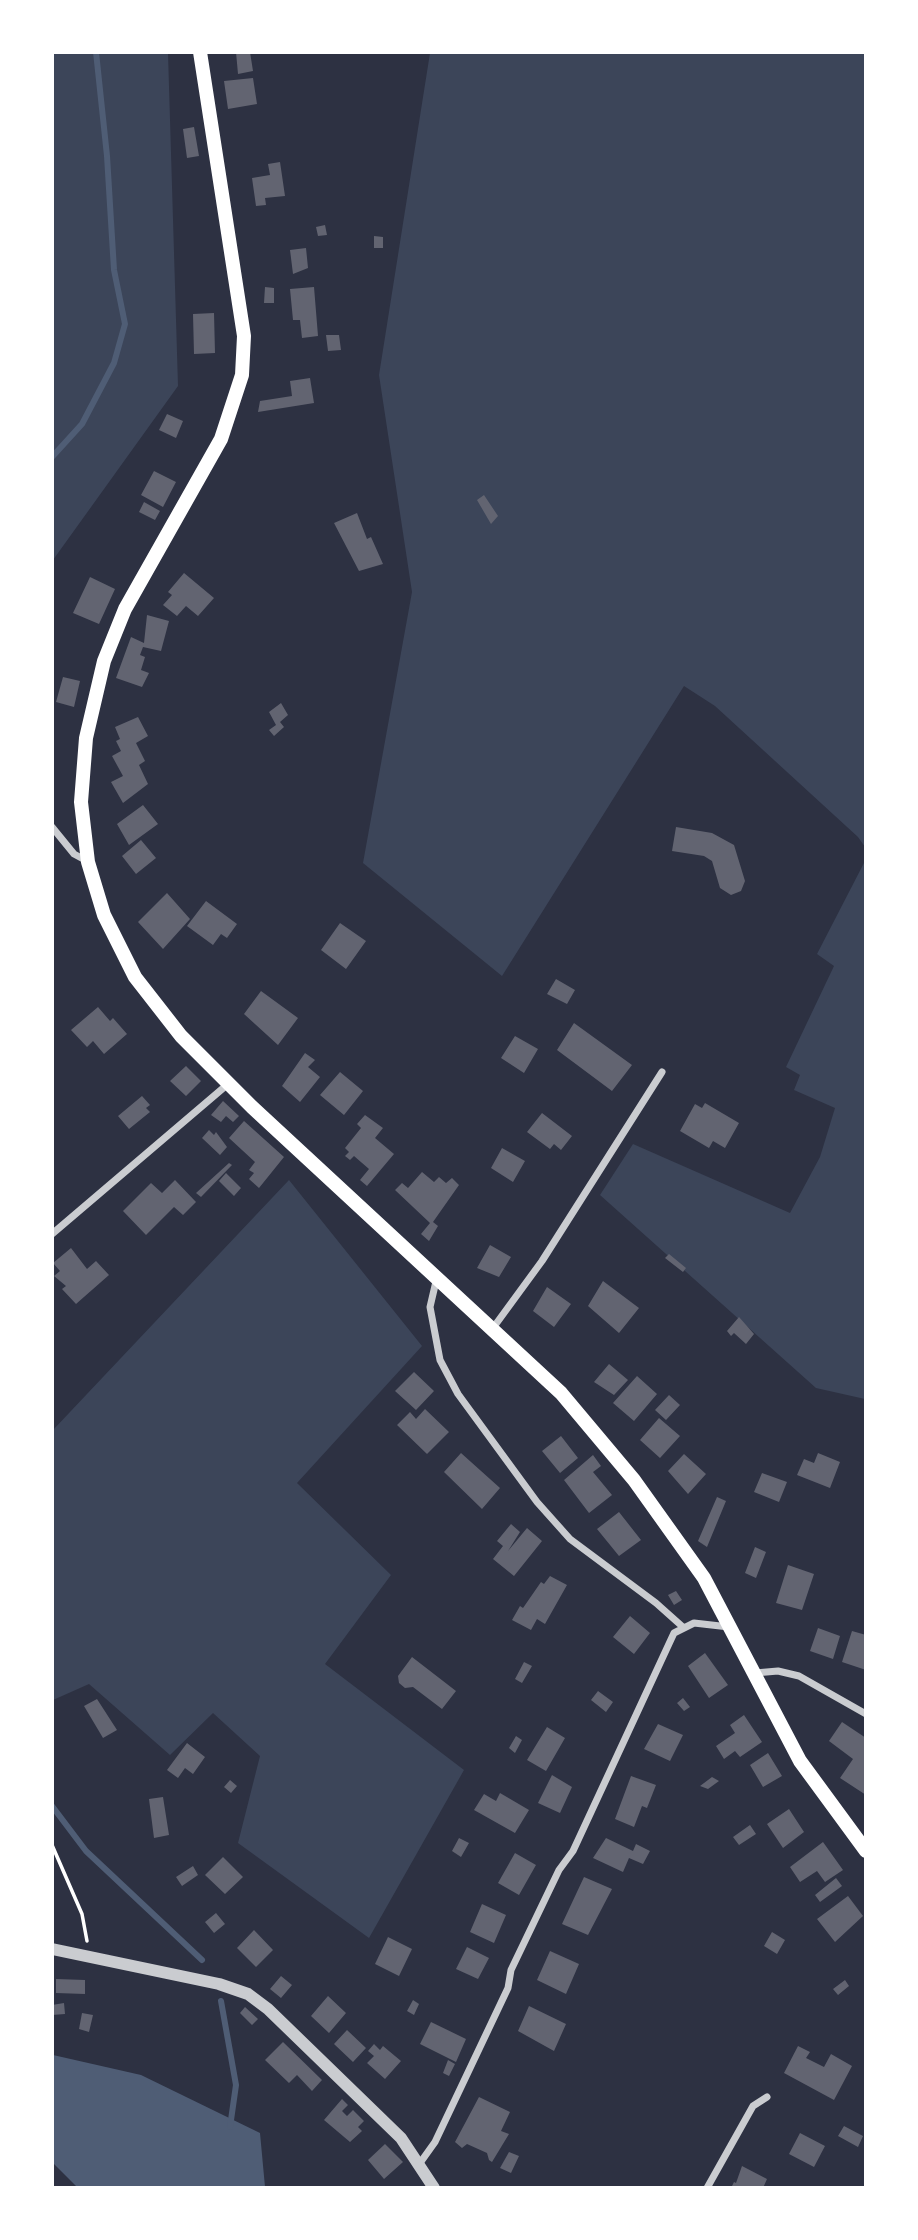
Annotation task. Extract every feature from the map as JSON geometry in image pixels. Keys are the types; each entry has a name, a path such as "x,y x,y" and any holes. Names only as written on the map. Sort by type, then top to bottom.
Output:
{"main road":[{"path":"200,52 244,336 242,375 222,439 125,609 104,661 86,738 81,802 88,862 104,915 135,977 181,1036 228,1084 561,1393 634,1480 704,1578 800,1761 866,1851"}],"street":[{"path":"52,827 74,854 88,862"},
{"path":"493,1328 542,1261 662,1072"},
{"path":"52,1234 228,1084"},
{"path":"437,1276 430,1307 440,1360 458,1394 537,1502 570,1539 656,1602 684,1628"},
{"path":"420,2164 435,2143 508,1988 511,1970 559,1870 573,1851 674,1633 694,1623 730,1627"},
{"path":"754,1673 778,1671 799,1676 866,1714"},
{"path":"52,1949 219,1984 248,1994 268,2009 401,2138 434,2188"},
{"path":"707,2188 752,2106 767,2097"}],"path":[{"path":"52,1845 82,1914 91,1956"}],"shaded area":[{"path":"53,52 168,53 178,386 53,560"},
{"path":"430,53 865,53 865,847 858,837 715,706 684,686 502,976 363,863 412,592 379,375"},
{"path":"865,861 865,1399 816,1388 600,1195 633,1144 790,1213 820,1157 835,1108 794,1090 800,1075 786,1067 834,966 817,954"},
{"path":"289,1180 422,1346 297,1483 391,1575 325,1664 464,1770 369,1938 238,1843 260,1756 213,1713 170,1755 89,1684 53,1700 53,1430"},
{"path":"53,2055 141,2075 260,2133 265,2187 77,2187 53,2163"}],"building":[{"path":"236,52 250,52 253,71 238,74"},
{"path":"253,78 257,104 228,109 224,81"},
{"path":"194,127 199,156 187,158 183,129"},
{"path":"280,162 285,196 265,198 266,205 256,206 252,178 270,175 268,164"},
{"path":"325,225 327,235 318,236 316,227"},
{"path":"374,236 383,237 383,248 374,248"},
{"path":"306,248 308,268 293,274 290,250"},
{"path":"265,287 274,288 274,303 264,303"},
{"path":"314,287 318,336 302,338 300,320 293,320 290,289"},
{"path":"214,313 215,353 194,354 193,314"},
{"path":"326,335 339,335 341,350 328,351"},
{"path":"310,378 314,403 258,412 260,401 292,396 290,381"},
{"path":"167,414 183,421 176,438 159,430"},
{"path":"154,471 176,482 163,507 141,495"},
{"path":"484,495 498,516 491,524 477,500"},
{"path":"144,502 160,511 155,520 139,512"},
{"path":"357,513 367,539 371,537 383,564 359,571 334,523"},
{"path":"184,573 214,598 198,616 186,606 177,616 163,605 172,595 168,592"},
{"path":"90,577 115,589 99,624 73,613"},
{"path":"147,615 169,621 161,651 143,647 140,655 145,657 141,670 149,673 142,687 116,678 131,637 144,643"},
{"path":"63,677 80,681 74,707 56,702"},
{"path":"281,703 288,715 280,722 284,727 274,736 269,730 276,725 269,712"},
{"path":"138,717 148,736 136,743 145,761 139,765 148,784 123,803 111,782 123,776 112,756 121,751 116,741 120,739 115,727"},
{"path":"143,805 158,824 129,845 117,824"},
{"path":"676,827 712,833 734,845 745,881 741,891 731,895 720,888 712,861 704,856 672,851"},
{"path":"141,840 156,858 136,874 122,856"},
{"path":"167,893 190,919 163,949 138,922"},
{"path":"206,901 237,924 227,938 221,934 213,945 187,926"},
{"path":"340,923 366,941 346,969 321,950"},
{"path":"556,979 575,990 567,1004 547,994"},
{"path":"261,991 298,1018 278,1045 244,1014"},
{"path":"98,1007 110,1021 113,1018 127,1034 104,1054 93,1041 87,1047 71,1030"},
{"path":"574,1023 632,1065 612,1091 557,1050"},
{"path":"515,1036 538,1049 524,1073 501,1058"},
{"path":"305,1053 315,1060 308,1067 320,1077 300,1102 282,1086"},
{"path":"186,1066 201,1081 186,1096 170,1081"},
{"path":"340,1072 363,1091 344,1115 320,1095"},
{"path":"142,1096 150,1105 146,1108 150,1112 129,1129 118,1116"},
{"path":"223,1101 239,1116 233,1122 226,1116 221,1122 211,1115"},
{"path":"705,1103 739,1123 725,1148 713,1141 709,1148 680,1131 695,1104 702,1108"},
{"path":"542,1113 572,1136 561,1150 554,1144 550,1149 527,1132"},
{"path":"365,1115 383,1128 375,1138 394,1154 367,1186 360,1180 369,1169 354,1156 350,1160 345,1156 349,1152 345,1148 361,1128 357,1124"},
{"path":"244,1121 284,1157 259,1188 249,1179 254,1173 249,1170 255,1162 229,1138"},
{"path":"209,1130 214,1135 216,1132 227,1147 220,1155 202,1138"},
{"path":"502,1148 525,1161 513,1182 491,1168"},
{"path":"229,1163 232,1165 201,1197 196,1193"},
{"path":"422,1172 434,1182 439,1177 446,1183 452,1178 459,1185 433,1222 438,1226 429,1241 421,1234 430,1223 395,1190 402,1183 408,1188"},
{"path":"226,1173 241,1188 234,1196 219,1181"},
{"path":"175,1180 196,1202 183,1215 174,1207 146,1235 123,1211 151,1183 162,1193"},
{"path":"490,1245 511,1257 499,1277 477,1268"},
{"path":"71,1248 87,1269 96,1261 109,1275 76,1304 62,1289 66,1286 54,1276 60,1271 53,1263"},
{"path":"669,1254 686,1268 683,1272 665,1258"},
{"path":"603,1281 639,1308 619,1333 588,1306"},
{"path":"547,1287 571,1304 554,1327 533,1311"},
{"path":"739,1317 754,1334 746,1344 734,1333 731,1336 727,1331"},
{"path":"609,1364 628,1380 614,1395 594,1382"},
{"path":"414,1372 434,1391 416,1410 395,1391"},
{"path":"637,1376 657,1394 634,1421 613,1403"},
{"path":"669,1395 680,1405 666,1420 655,1410"},
{"path":"425,1409 449,1432 427,1454 397,1425 410,1412 416,1419"},
{"path":"659,1418 680,1436 660,1458 640,1440"},
{"path":"561,1436 578,1458 560,1473 542,1451"},
{"path":"461,1453 500,1488 482,1509 444,1472"},
{"path":"818,1453 840,1462 830,1488 797,1475 804,1459 814,1463"},
{"path":"684,1454 706,1474 688,1494 668,1471"},
{"path":"593,1455 601,1466 593,1472 612,1495 589,1513 564,1480"},
{"path":"762,1473 787,1482 779,1502 754,1492"},
{"path":"717,1497 726,1501 707,1547 698,1541"},
{"path":"619,1512 641,1540 619,1556 597,1529"},
{"path":"511,1524 520,1532 508,1551 527,1528 542,1541 514,1576 493,1559 503,1546 497,1541"},
{"path":"755,1547 766,1552 756,1578 745,1573"},
{"path":"788,1565 814,1574 802,1610 776,1603"},
{"path":"550,1576 567,1585 545,1624 537,1619 531,1630 512,1620 520,1606 523,1608 541,1582 544,1584"},
{"path":"676,1591 682,1600 674,1605 668,1595"},
{"path":"630,1616 650,1633 634,1654 613,1637"},
{"path":"818,1628 840,1636 833,1659 810,1651"},
{"path":"852,1631 866,1635 866,1670 842,1662"},
{"path":"705,1653 728,1685 709,1698 688,1666"},
{"path":"412,1657 456,1691 442,1709 413,1687 405,1688 399,1683 398,1676"},
{"path":"524,1662 532,1666 522,1683 515,1679"},
{"path":"598,1691 613,1702 606,1712 591,1700"},
{"path":"683,1698 690,1707 684,1711 677,1703"},
{"path":"97,1699 117,1730 103,1738 84,1706"},
{"path":"744,1715 762,1742 740,1757 735,1751 724,1759 716,1746 735,1733 730,1725"},
{"path":"842,1722 866,1738 866,1795 840,1778 853,1759 829,1741"},
{"path":"658,1724 683,1735 670,1761 644,1749"},
{"path":"547,1727 565,1738 546,1771 527,1760"},
{"path":"516,1736 522,1740 515,1753 509,1748"},
{"path":"187,1743 205,1757 193,1774 185,1768 178,1778 167,1770"},
{"path":"768,1753 782,1776 763,1787 750,1765"},
{"path":"552,1775 572,1787 560,1813 538,1803"},
{"path":"631,1776 656,1785 647,1808 642,1806 634,1827 615,1819"},
{"path":"712,1777 719,1781 708,1789 700,1786"},
{"path":"230,1780 237,1786 231,1793 224,1787"},
{"path":"500,1793 529,1810 515,1833 474,1810 484,1794 496,1801"},
{"path":"163,1797 169,1835 154,1838 149,1799"},
{"path":"789,1809 804,1832 783,1848 767,1824"},
{"path":"750,1825 756,1834 739,1845 733,1837"},
{"path":"459,1838 469,1843 461,1857 452,1851"},
{"path":"606,1838 633,1851 636,1844 650,1851 643,1864 629,1858 623,1872 593,1858"},
{"path":"823,1842 843,1870 825,1882 817,1871 800,1882 790,1867"},
{"path":"515,1853 536,1865 519,1895 498,1883"},
{"path":"223,1857 243,1877 225,1894 205,1875"},
{"path":"193,1866 198,1875 182,1886 176,1877"},
{"path":"584,1877 612,1889 588,1935 562,1924"},
{"path":"836,1878 842,1886 820,1902 815,1895"},
{"path":"848,1896 863,1916 835,1942 817,1919"},
{"path":"482,1904 506,1915 494,1943 470,1932"},
{"path":"216,1913 225,1924 214,1933 205,1922"},
{"path":"254,1930 273,1950 256,1967 237,1948"},
{"path":"772,1932 785,1940 777,1954 764,1946"},
{"path":"388,1937 412,1949 399,1976 375,1964"},
{"path":"467,1947 489,1958 478,1979 456,1969"},
{"path":"550,1951 579,1964 566,1994 537,1980"},
{"path":"281,1976 292,1985 281,1998 270,1989"},
{"path":"56,1979 85,1980 85,1994 56,1993"},
{"path":"845,1980 849,1986 838,1995 833,1989"},
{"path":"328,1996 346,2013 329,2033 311,2016"},
{"path":"413,2000 419,2004 414,2015 407,2011"},
{"path":"64,2003 65,2014 52,2015 52,2005"},
{"path":"529,2006 566,2024 554,2051 518,2031"},
{"path":"245,2007 258,2019 252,2025 240,2013"},
{"path":"82,2013 93,2015 89,2032 79,2029"},
{"path":"431,2022 466,2039 456,2062 420,2044"},
{"path":"347,2030 366,2048 353,2062 334,2044"},
{"path":"283,2042 322,2080 312,2091 297,2075 289,2083 265,2060"},
{"path":"374,2044 380,2050 383,2046 401,2061 385,2079 367,2063 374,2056 368,2051"},
{"path":"798,2046 810,2052 806,2058 824,2067 831,2054 852,2066 834,2100 784,2073"},
{"path":"448,2060 455,2064 449,2076 443,2073"},
{"path":"479,2097 510,2112 501,2131 509,2134 492,2162 487,2153 467,2144 462,2148 455,2142"},
{"path":"342,2099 348,2105 342,2111 347,2116 353,2110 364,2121 358,2127 362,2131 350,2142 324,2120"},
{"path":"844,2126 863,2136 858,2147 838,2136"},
{"path":"800,2133 825,2146 814,2167 789,2154"},
{"path":"385,2144 403,2162 384,2179 368,2160"},
{"path":"509,2152 519,2156 511,2173 500,2168"},
{"path":"742,2166 767,2179 763,2188 731,2188 734,2182 736,2183"}],"waterway":[{"path":"52,457 82,424 114,363 125,324 114,270 107,156 96,52"},
{"path":"52,1806 86,1851 202,1960"},
{"path":"221,2001 236,2085 230,2127"}]}
